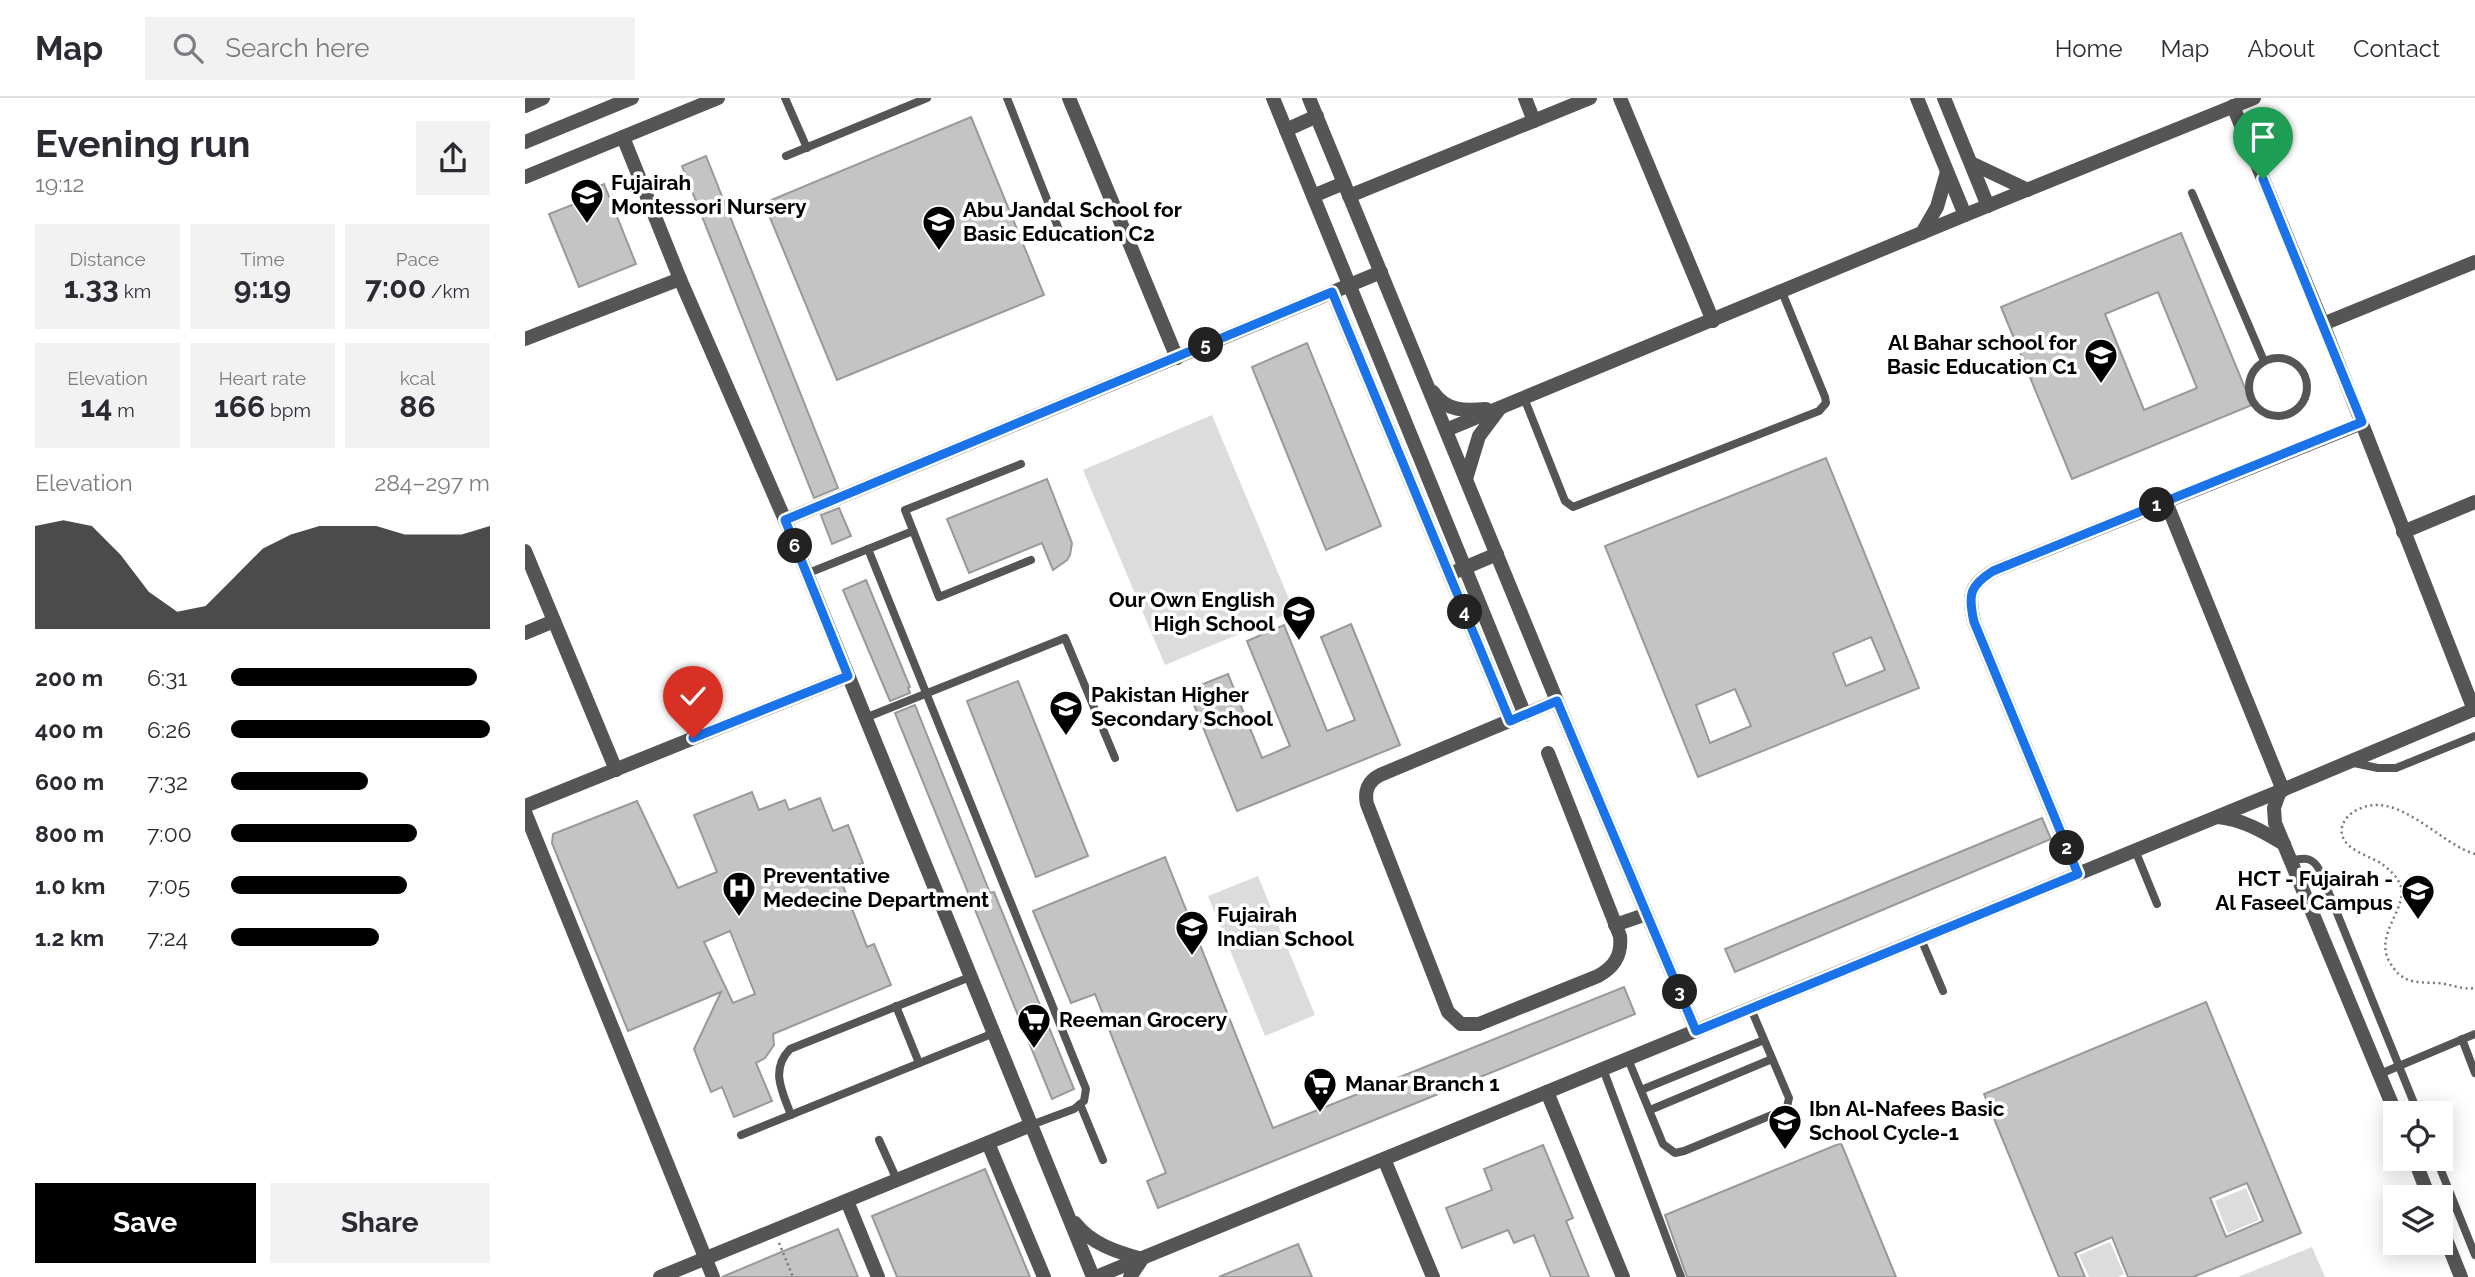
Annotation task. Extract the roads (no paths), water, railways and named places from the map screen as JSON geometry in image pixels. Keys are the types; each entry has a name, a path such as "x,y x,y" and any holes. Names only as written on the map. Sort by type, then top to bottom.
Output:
{"street":[{"path":"525,106 543,98"},
{"path":"525,142 615,101 632,98"},
{"path":"525,177 718,98"},
{"path":"1069,98 1177,358"},
{"path":"1273,98 1525,715"},
{"path":"1309,98 1696,1031"},
{"path":"1525,98 1534,121"},
{"path":"1313,196 1347,189 1590,98"},
{"path":"1620,98 1713,321"},
{"path":"1917,98 1965,215"},
{"path":"1944,98 1988,206"},
{"path":"1446,430 2028,190 2224,105 2254,98"},
{"path":"623,137 680,279 785,520 1094,1277 2281,791 2474,709 2323,324 2224,105"},
{"path":"1286,130 1317,116"},
{"path":"1971,163 2028,190"},
{"path":"1922,233 1937,207 1947,172"},
{"path":"2323,324 2475,262"},
{"path":"785,520 1381,272"},
{"path":"525,340 680,279"},
{"path":"1332,292 1510,721"},
{"path":"1426,382 1441,403 1463,411 1501,407"},
{"path":"1466,479 1470,458 1479,436 1501,407"},
{"path":"2078,874 1974,622 1971,603 1972,590 1977,581 1993,571 2362,422"},
{"path":"2166,502 2281,791 2273,814 2284,844 2391,1101"},
{"path":"2403,532 2475,502"},
{"path":"525,551 616,770"},
{"path":"1449,574 1497,554"},
{"path":"525,633 554,621"},
{"path":"525,806 848,676"},
{"path":"1548,753 1620,936 1619,956 1614,964 1598,976 1473,1026 1456,1021 1448,1012 1367,804 1366,791 1371,781 1380,775 1557,701"},
{"path":"525,812 713,1277"},
{"path":"2217,816 2237,819 2284,844"},
{"path":"1615,925 1647,914"},
{"path":"1547,1092 1623,1277"},
{"path":"660,1277 1031,1125"},
{"path":"988,1143 1044,1277"},
{"path":"1384,1159 1433,1277"},
{"path":"847,1201 878,1277"},
{"path":"1066,1210 1084,1234 1114,1251 1142,1259"},
{"path":"2452,1255 2461,1277"},
{"path":"1130,1277 1142,1259"}],"lane":[{"path":"785,98 807,148"},
{"path":"786,156 927,98"},
{"path":"1007,98 1061,235"},
{"path":"2192,193 2264,361"},
{"path":"1524,398 1565,501 1573,507 1819,411 1826,403 1825,397 1782,292"},
{"path":"2285,358 2303,371 2307,392 2296,410 2286,415 2265,414 2250,398 2250,377 2255,367 2264,361 2285,358"},
{"path":"1021,464 905,510 939,597 1031,560"},
{"path":"807,574 913,531"},
{"path":"868,549 1086,1089 1084,1101 1080,1104 1031,1125"},
{"path":"865,718 1065,638 1115,758"},
{"path":"2351,762 2378,768 2396,768 2475,736"},
{"path":"2135,850 2157,904"},
{"path":"2291,861 2303,858 2311,859 2317,864 2413,1101"},
{"path":"1921,939 1943,991"},
{"path":"791,1115 778,1081 780,1064 790,1049 970,977"},
{"path":"896,1006 919,1063"},
{"path":"1628,1059 1663,1144 1675,1153 1684,1151 1787,1107 1789,1098 1751,1009"},
{"path":"741,1135 993,1033"},
{"path":"2380,1074 2475,1034"},
{"path":"2462,1039 2475,1073"},
{"path":"1641,1090 1764,1040"},
{"path":"1650,1110 1772,1059"},
{"path":"1603,1069 1681,1277"},
{"path":"1080,1104 1103,1160"},
{"path":"879,1140 897,1180"},
{"path":"2442,1171 2475,1255"}],"place":[{"name":"Fujairah Montessori Nursery","path":"587,225"},
{"name":"Abu Jandal School for Basic Education C2","path":"939,252"},
{"name":"Al Bahar school for Basic Education C1","path":"2101,385"},
{"name":"Our Own English High School","path":"1299,642"},
{"name":"Pakistan Higher Secondary School","path":"1066,737"},
{"name":"Preventative Medecine Department","path":"739,918"},
{"name":"HCT - Fujairah - Al Faseel Campus","path":"2418,921"},
{"name":"Fujairah Indian School","path":"1192,957"},
{"name":"Reeman Grocery","path":"1034,1050"},
{"name":"Manar Branch 1","path":"1320,1114"},
{"name":"Ibn Al-Nafees Basic School Cycle-1","path":"1785,1151"}]}
